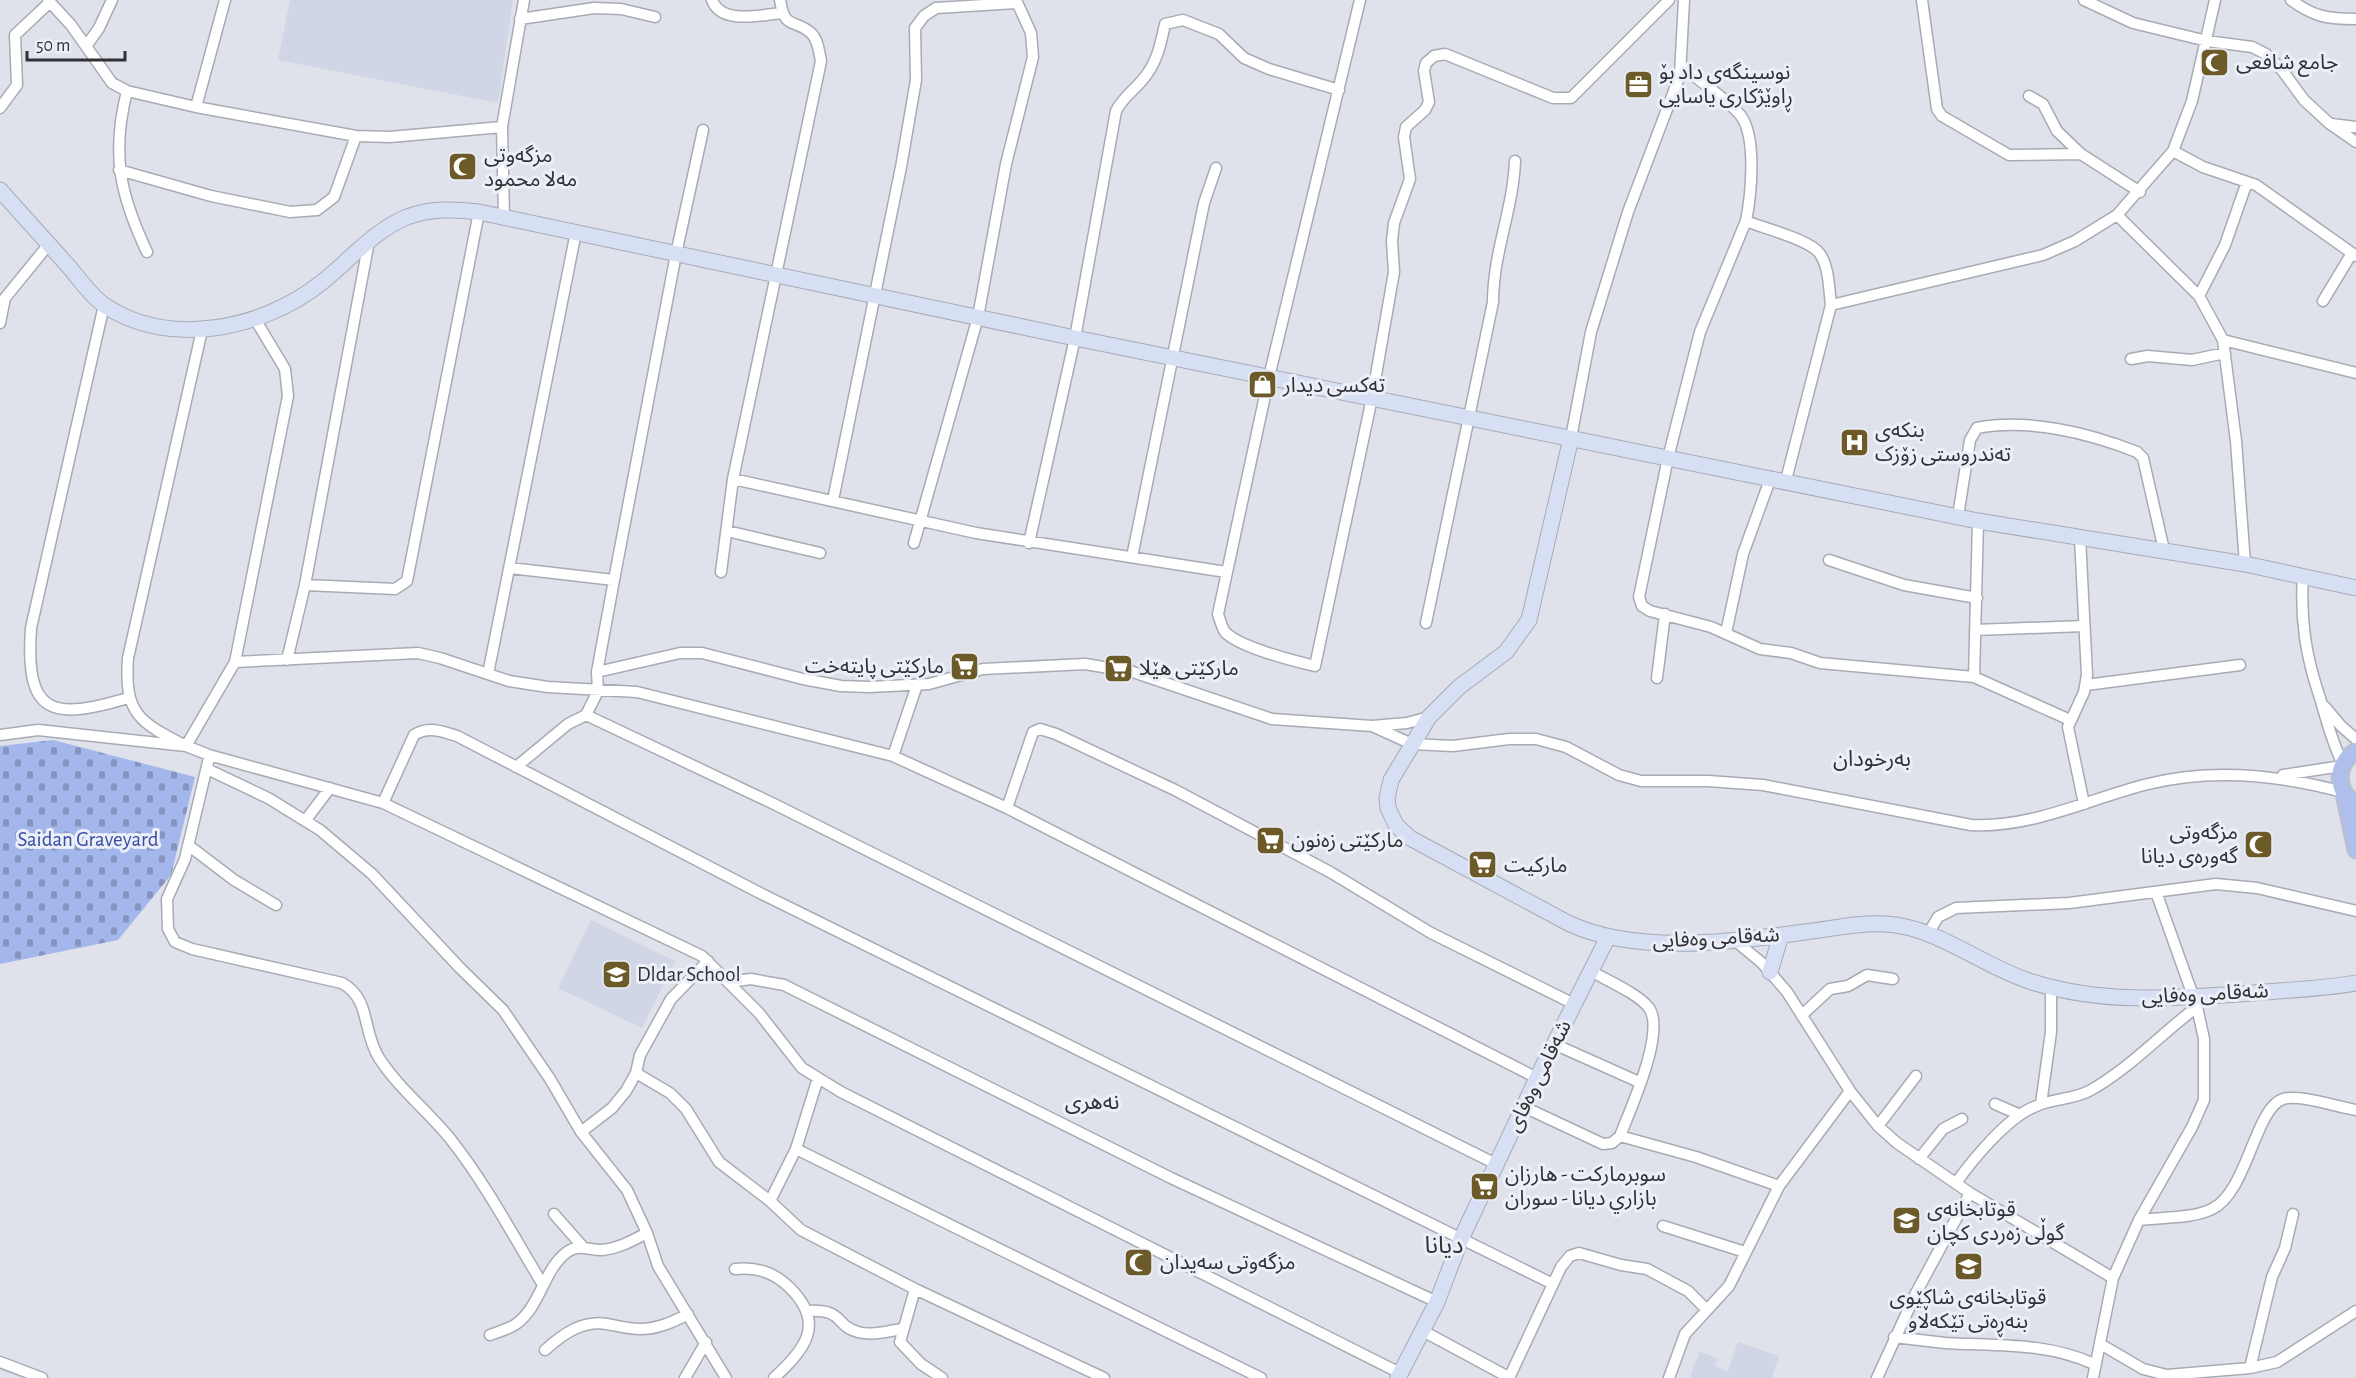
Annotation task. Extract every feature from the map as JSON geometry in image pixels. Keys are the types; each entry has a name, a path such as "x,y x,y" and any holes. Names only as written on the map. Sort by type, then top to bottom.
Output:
{"main road":[{"path":"2356,751 2343,765 2340,782 2348,797 2356,850"}],"street":[{"path":"87,45 99,28 112,0"},
{"path":"196,107 225,0"},
{"path":"504,217 502,127 524,0"},
{"path":"712,0 724,14 734,16 782,13"},
{"path":"721,572 733,479 774,274 821,60 818,44 811,33 791,25 782,13 780,0"},
{"path":"1360,0 1269,377 1218,614 1225,632 1281,658 1315,666 1372,398 1394,272 1392,241 1394,223 1410,179 1404,137 1406,127 1425,110 1429,102 1424,71 1426,63 1434,56 1445,54 1553,98 1571,98 1676,1"},
{"path":"1922,0 1936,109 1942,116 2009,155 2081,154"},
{"path":"2084,0 2133,23 2207,41 2252,47 2266,54 2282,70 2304,100 2330,124 2356,142"},
{"path":"1831,305 2043,255 2075,241 2117,215 2140,192 2173,151 2192,101 2215,0"},
{"path":"2291,0 2308,13 2332,19 2356,19"},
{"path":"0,108 17,85 15,35 49,1 87,45 112,82 127,91 196,107 356,136 390,136 502,127"},
{"path":"1571,438 1591,332 1629,212 1680,75 1676,1"},
{"path":"833,500 901,167 916,80 915,28 935,4 1016,2 1031,33 1033,57 1006,164 978,317 914,543"},
{"path":"520,19 594,4 655,17"},
{"path":"1029,543 1075,338 1116,111 1122,99 1147,75 1158,53 1165,24 1183,20 1219,34 1244,58 1269,69 1339,90"},
{"path":"1681,65 1741,116 1748,133 1750,182 1746,221 1700,332 1668,458 1639,597 1645,610 1726,633 1760,649 1791,652 1830,665 1974,677 2070,720"},
{"path":"127,91 118,129 119,170 126,204 147,252"},
{"path":"2029,96 2043,104 2057,131 2081,154 2140,192"},
{"path":"2330,124 2356,127"},
{"path":"516,767 558,731 586,715 598,691 597,672 614,580 676,254 703,130"},
{"path":"119,170 211,196 291,212 317,210 334,197 356,136"},
{"path":"2173,151 2203,167 2247,182 2284,202 2354,255 2323,301"},
{"path":"1426,623 1493,302 1493,277 1514,192 1515,161"},
{"path":"1132,557 1204,203 1216,168"},
{"path":"2199,296 2225,245 2247,182"},
{"path":"0,190 104,305 150,326 202,330 255,319 287,305 320,284 387,227 409,217 443,208 479,212 1172,358 1978,521 2245,564 2356,588"},
{"path":"305,585 395,589 408,581 479,212"},
{"path":"2117,215 2199,296 2223,340 2236,441 2245,564"},
{"path":"1726,633 1743,554 1778,479 1831,305 1825,264 1819,252 1805,243 1746,221"},
{"path":"488,674 576,232"},
{"path":"287,660 305,585 369,241"},
{"path":"0,323 5,298 49,244"},
{"path":"104,305 31,628 28,664 35,690 47,704 63,710 83,709 128,698"},
{"path":"186,746 236,662 288,396 285,369 255,319"},
{"path":"202,330 128,658 128,698 135,713 156,731 209,755 383,803 702,956 759,1013 802,1068 818,1078 1399,1375"},
{"path":"2223,340 2356,373"},
{"path":"2131,359 2148,356 2192,360 2225,353"},
{"path":"1958,516 1970,440 1977,428 1991,425 2053,428 2137,452 2143,458 2164,550"},
{"name":"شەقامی وەفایی","path":"1571,438 1529,620 1506,652 1459,687 1429,717 1412,744 1391,780 1387,798 1391,817 1402,832 1568,923 1608,937 1673,943 1781,935 1875,924 1907,927 1928,934 2008,973 2051,988 2123,998 2194,1002 2356,983"},
{"path":"733,479 1029,543 1226,572"},
{"path":"1974,677 1978,521"},
{"path":"726,531 820,553"},
{"path":"2080,538 2086,685 2082,699 2070,720 2069,735 2084,804"},
{"path":"1829,560 1904,585 1977,598"},
{"path":"510,568 614,580"},
{"path":"1372,726 1412,744 1453,746 1509,739 1536,739 1566,747 1619,775 1641,781 1708,781 1763,785 1971,825 2017,824 2133,788 2175,779 2270,776 2343,765 2333,743 2304,644 2301,603 2303,576"},
{"path":"1657,678 1665,614"},
{"path":"1975,630 2084,626"},
{"path":"236,662 417,653 509,681 548,687 636,692 893,756 1007,808 1537,1078"},
{"path":"597,672 680,653 702,653 757,669 841,686 917,685 949,680 983,669 1096,665 1133,672 1272,719 1372,726 1395,725 1429,717"},
{"path":"2086,685 2240,665"},
{"path":"893,756 917,685"},
{"path":"2320,699 2341,726 2356,739"},
{"path":"586,715 827,831 1496,1164"},
{"path":"1007,808 1033,732 1040,729 1056,734 1175,790 1330,872 1431,933 1574,1004"},
{"path":"0,735 38,730 186,746"},
{"path":"383,803 414,735 422,730 437,730 457,736 789,907 1553,1284"},
{"path":"209,755 188,845 167,899 168,929 175,942 192,949 342,983 354,990 361,1002 369,1035 379,1058 469,1163 543,1285"},
{"path":"207,769 268,798 320,830 372,874 460,968 503,1010 550,1079 581,1132 627,1190 647,1233 658,1266 726,1378"},
{"path":"2270,776 2300,781 2348,797"},
{"path":"305,821 330,788"},
{"path":"188,845 234,880 276,905"},
{"path":"1928,934 1938,917 1956,908 2069,903 2216,884 2237,885 2356,911"},
{"path":"2093,1378 2094,1364 2102,1345 2113,1278 2139,1220 2193,1127 2204,1100 2204,1039 2194,1002 2156,892"},
{"path":"1770,972 1781,935"},
{"name":"شەقامی وەفای","path":"1399,1375 1437,1302 1461,1239 1537,1078 1608,937"},
{"path":"1733,939 1770,972 1802,1015 1850,1091 1878,1126 1918,1159 1970,1193 2113,1278"},
{"path":"581,1132 612,1108 636,1073 640,1055 671,999 708,961"},
{"path":"1524,1107 1603,1144 1612,1143 1620,1136 1652,1042 1655,1021 1649,1007 1591,971"},
{"path":"1802,1015 1830,988 1848,986 1867,975 1893,979"},
{"path":"729,982 751,979 784,985 1171,1178 1437,1302"},
{"path":"2041,1104 2051,1032 2051,988"},
{"path":"1956,1183 1979,1151 2018,1114 2041,1104 2091,1090 2136,1058 2194,1002"},
{"path":"1554,1044 1639,1082"},
{"path":"636,1073 670,1093 686,1109 719,1162 801,1230 915,1289 1104,1378"},
{"path":"1878,1126 1916,1076"},
{"path":"770,1202 796,1149 818,1078"},
{"path":"1670,1378 1685,1334 1729,1286 1779,1186 1850,1091"},
{"path":"2139,1220 2199,1213 2222,1203 2243,1169 2265,1116 2274,1104 2283,1099 2295,1098 2356,1110"},
{"path":"1995,1104 2018,1114"},
{"path":"1918,1159 1943,1128 1962,1119"},
{"path":"1620,1136 1696,1157 1779,1186"},
{"path":"796,1149 1262,1378"},
{"path":"1877,1378 1894,1337 1970,1193"},
{"path":"554,1214 583,1247"},
{"path":"2250,1368 2272,1277 2284,1248 2293,1214"},
{"path":"1663,1226 1744,1252"},
{"path":"490,1335 516,1324 534,1303 554,1264 569,1250 583,1247 602,1250 621,1246 647,1233"},
{"path":"1423,1331 1510,1378 1553,1284 1570,1256 1579,1252 1621,1265 1647,1269 1688,1291 1707,1310"},
{"path":"735,1269 754,1267 769,1272 805,1302 810,1319 806,1339 796,1357 774,1378"},
{"path":"915,1289 900,1341 907,1351 942,1378"},
{"path":"807,1311 825,1310 836,1314 855,1332 866,1334 902,1329"},
{"path":"2102,1345 2143,1370 2167,1376 2250,1368 2277,1362 2356,1311"},
{"path":"545,1350 564,1334 586,1324 648,1329 671,1323 688,1314"},
{"path":"1894,1337 1946,1343 2034,1346 2079,1357 2094,1364"},
{"path":"685,1378 706,1342"},
{"path":"0,1362 42,1378"}],"shaded area":[{"path":"290,0 513,0 498,103 278,60"},
{"name":"Dldar School","path":"591,920 675,961 642,1028 558,988"},
{"path":"1738,1342 1779,1356 1772,1378 1690,1378 1699,1352 1718,1358 1715,1366 1728,1371"}],"green space":[{"name":"Saidan Graveyard","path":"53,740 195,777 171,875 118,940 0,964 0,746"}],"place":[{"name":"جامع شافعی","path":"2215,62"},
{"name":"نوسینگەی داد بۆ ڕاوێژكاری یاسایی","path":"1638,84"},
{"name":"مزگه‌وتی مه‌لا محمود","path":"463,167"},
{"name":"تەكسی دیدار","path":"1262,385"},
{"name":"بنکەی تەندروستی زۆزک","path":"1854,442"},
{"name":"مارکێتی پایتەخت","path":"965,666"},
{"name":"مارکێتی هێلا","path":"1118,668"},
{"name":"مارکێتی زەنون","path":"1270,840"},
{"name":"مزگەوتی گەورەی دیانا","path":"2259,844"},
{"name":"ماركيت","path":"1483,865"},
{"name":"Dldar School","path":"616,974"},
{"name":"سوبرماركت - هارزان بازاري ديانا - سوران","path":"1484,1186"},
{"name":"قوتابخانەی گوڵی زەردی کچان","path":"1906,1221"},
{"name":"مزگەوتی سەیدان","path":"1139,1262"},
{"name":"قوتابخانەی شاکێوی بنەڕەتی تێکەڵاو","path":"1968,1266"}],"district":[{"name":"بەرخودان","path":"1872,759"},
{"name":"نەھری","path":"1092,1102"},
{"name":"دیانا","path":"1444,1246"}]}
